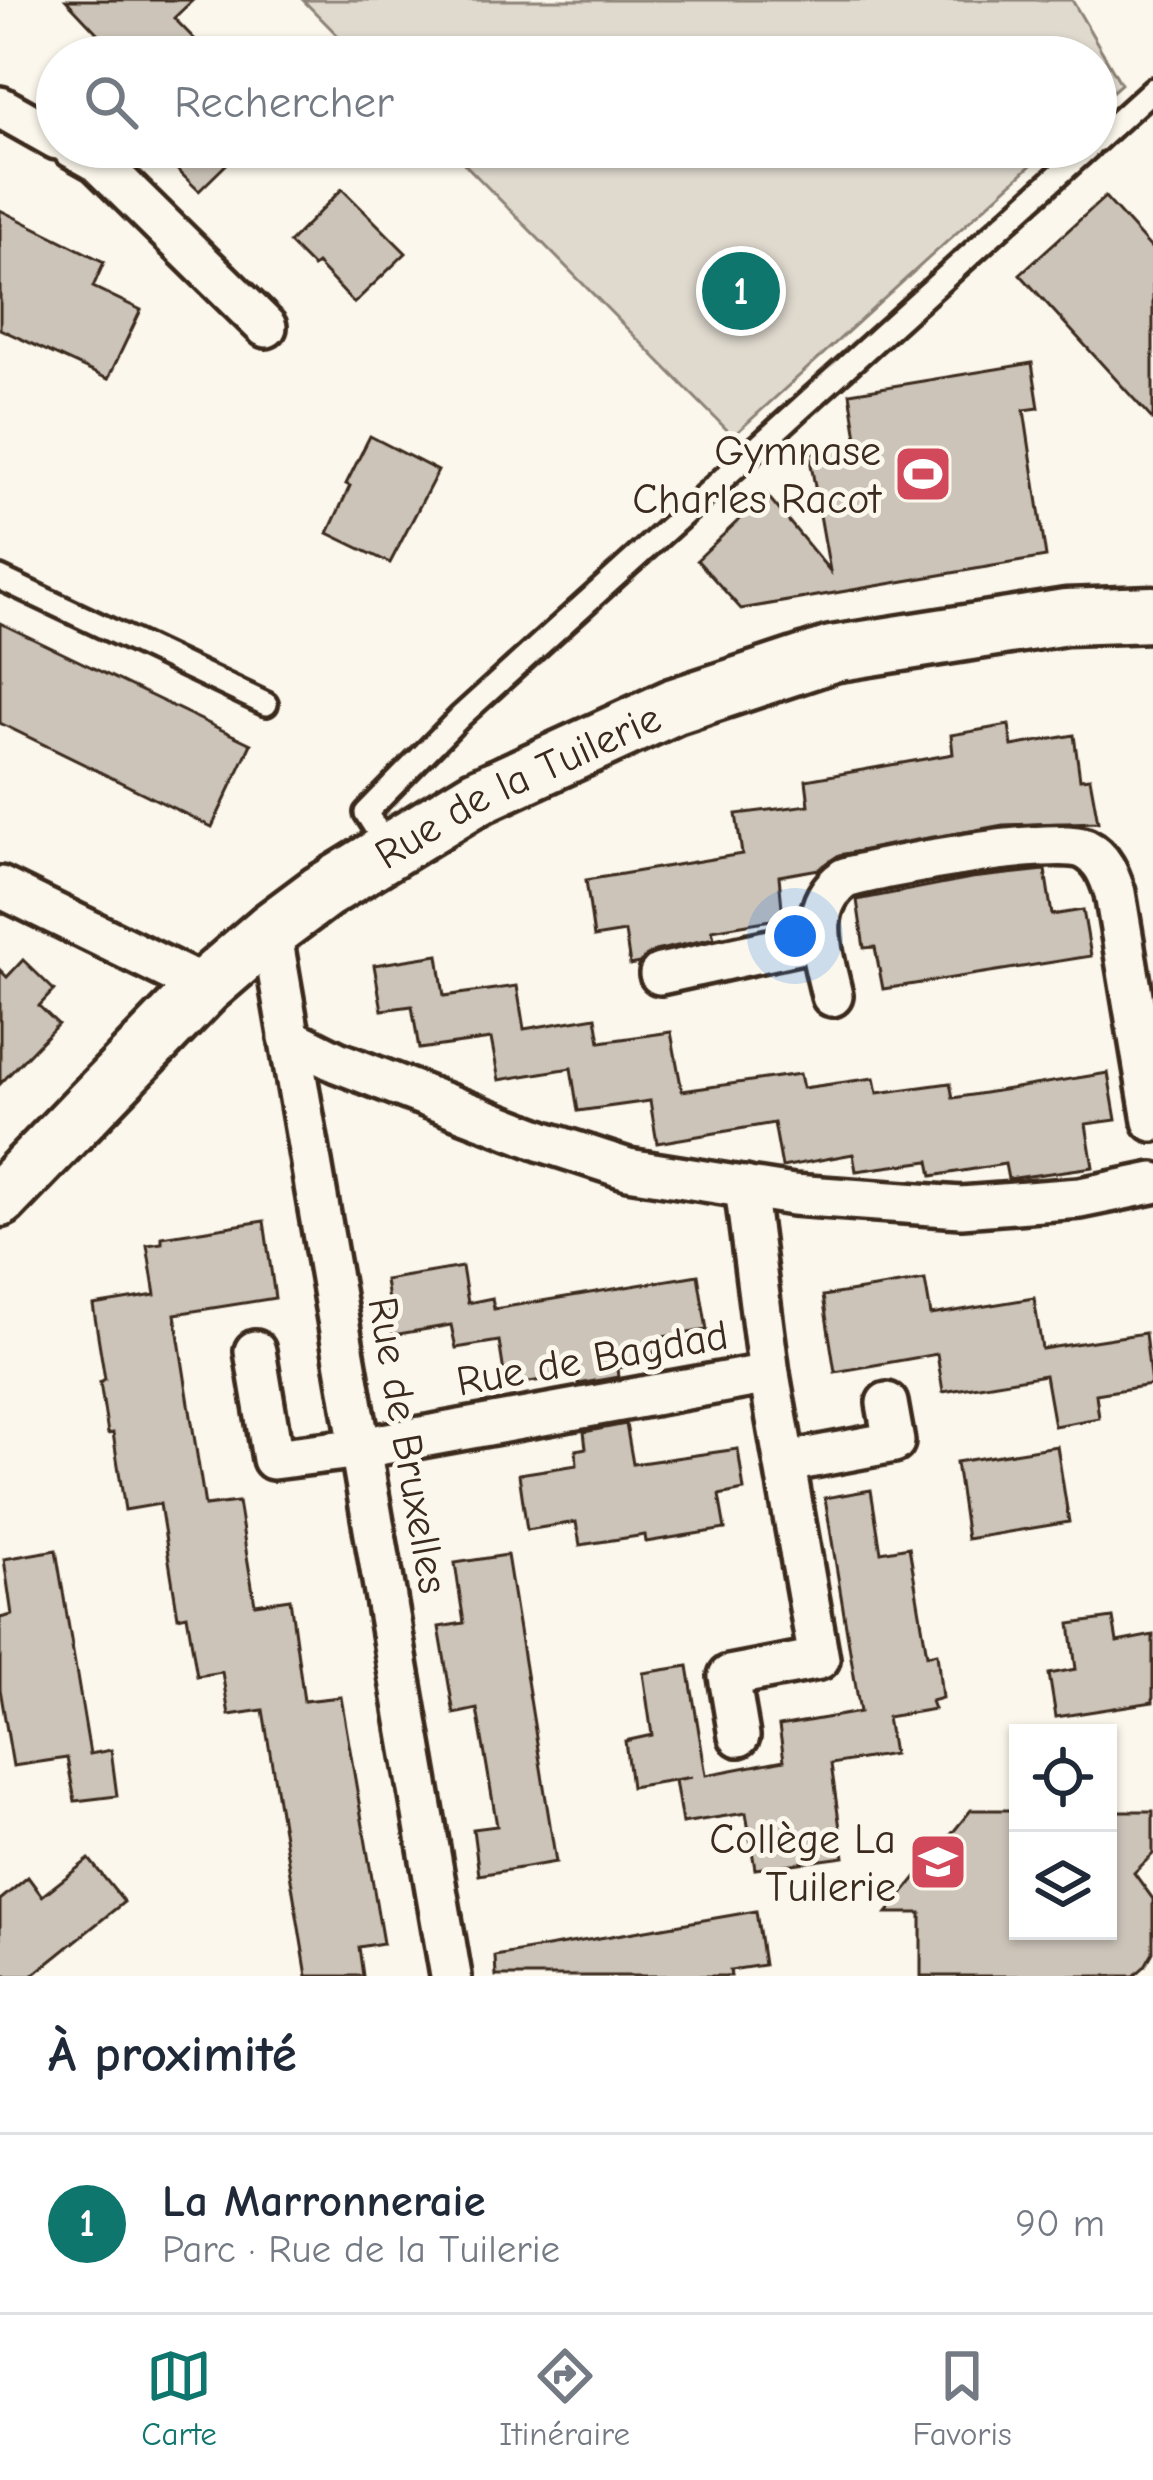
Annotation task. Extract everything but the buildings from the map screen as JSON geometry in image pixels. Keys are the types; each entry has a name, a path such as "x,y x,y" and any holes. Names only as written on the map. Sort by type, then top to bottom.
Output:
{"street":[{"path":"0,107 36,127"},
{"path":"104,168 266,327"},
{"name":"Rue de la Tuilerie","path":"0,1199 206,987 271,930 389,849 477,797 675,706 832,654 1066,617 1153,614"},
{"path":"832,996 820,939 822,900 845,878 1049,844 1083,848 1107,869 1115,893 1153,1121"},
{"path":"0,887 206,987"},
{"name":"Rue de Bruxelles","path":"271,930 451,1976"},
{"path":"660,974 820,939"},
{"path":"289,1038 337,1062 542,1141 628,1168 793,1195 961,1208 1080,1198 1153,1183"},
{"path":"739,1736 729,1676 819,1659 770,1374 746,1187"},
{"name":"Rue de Bagdad","path":"255,1351 273,1459 361,1448 770,1374"},
{"path":"787,1462 894,1442 887,1402"}],"lane":[{"path":"1117,122 1153,89"},
{"path":"389,849 366,813 460,716 1066,168"},
{"path":"0,578 266,704"}],"shaded area":[{"path":"303,0 1072,0 1093,36 338,36"},
{"path":"469,168 1028,168 733,436"}],"place":[{"name":"La Marronneraie","path":"741,291"},
{"name":"Gymnase Charles Racot","path":"923,474"},
{"name":"Collège La Tuilerie","path":"938,1862"}]}
